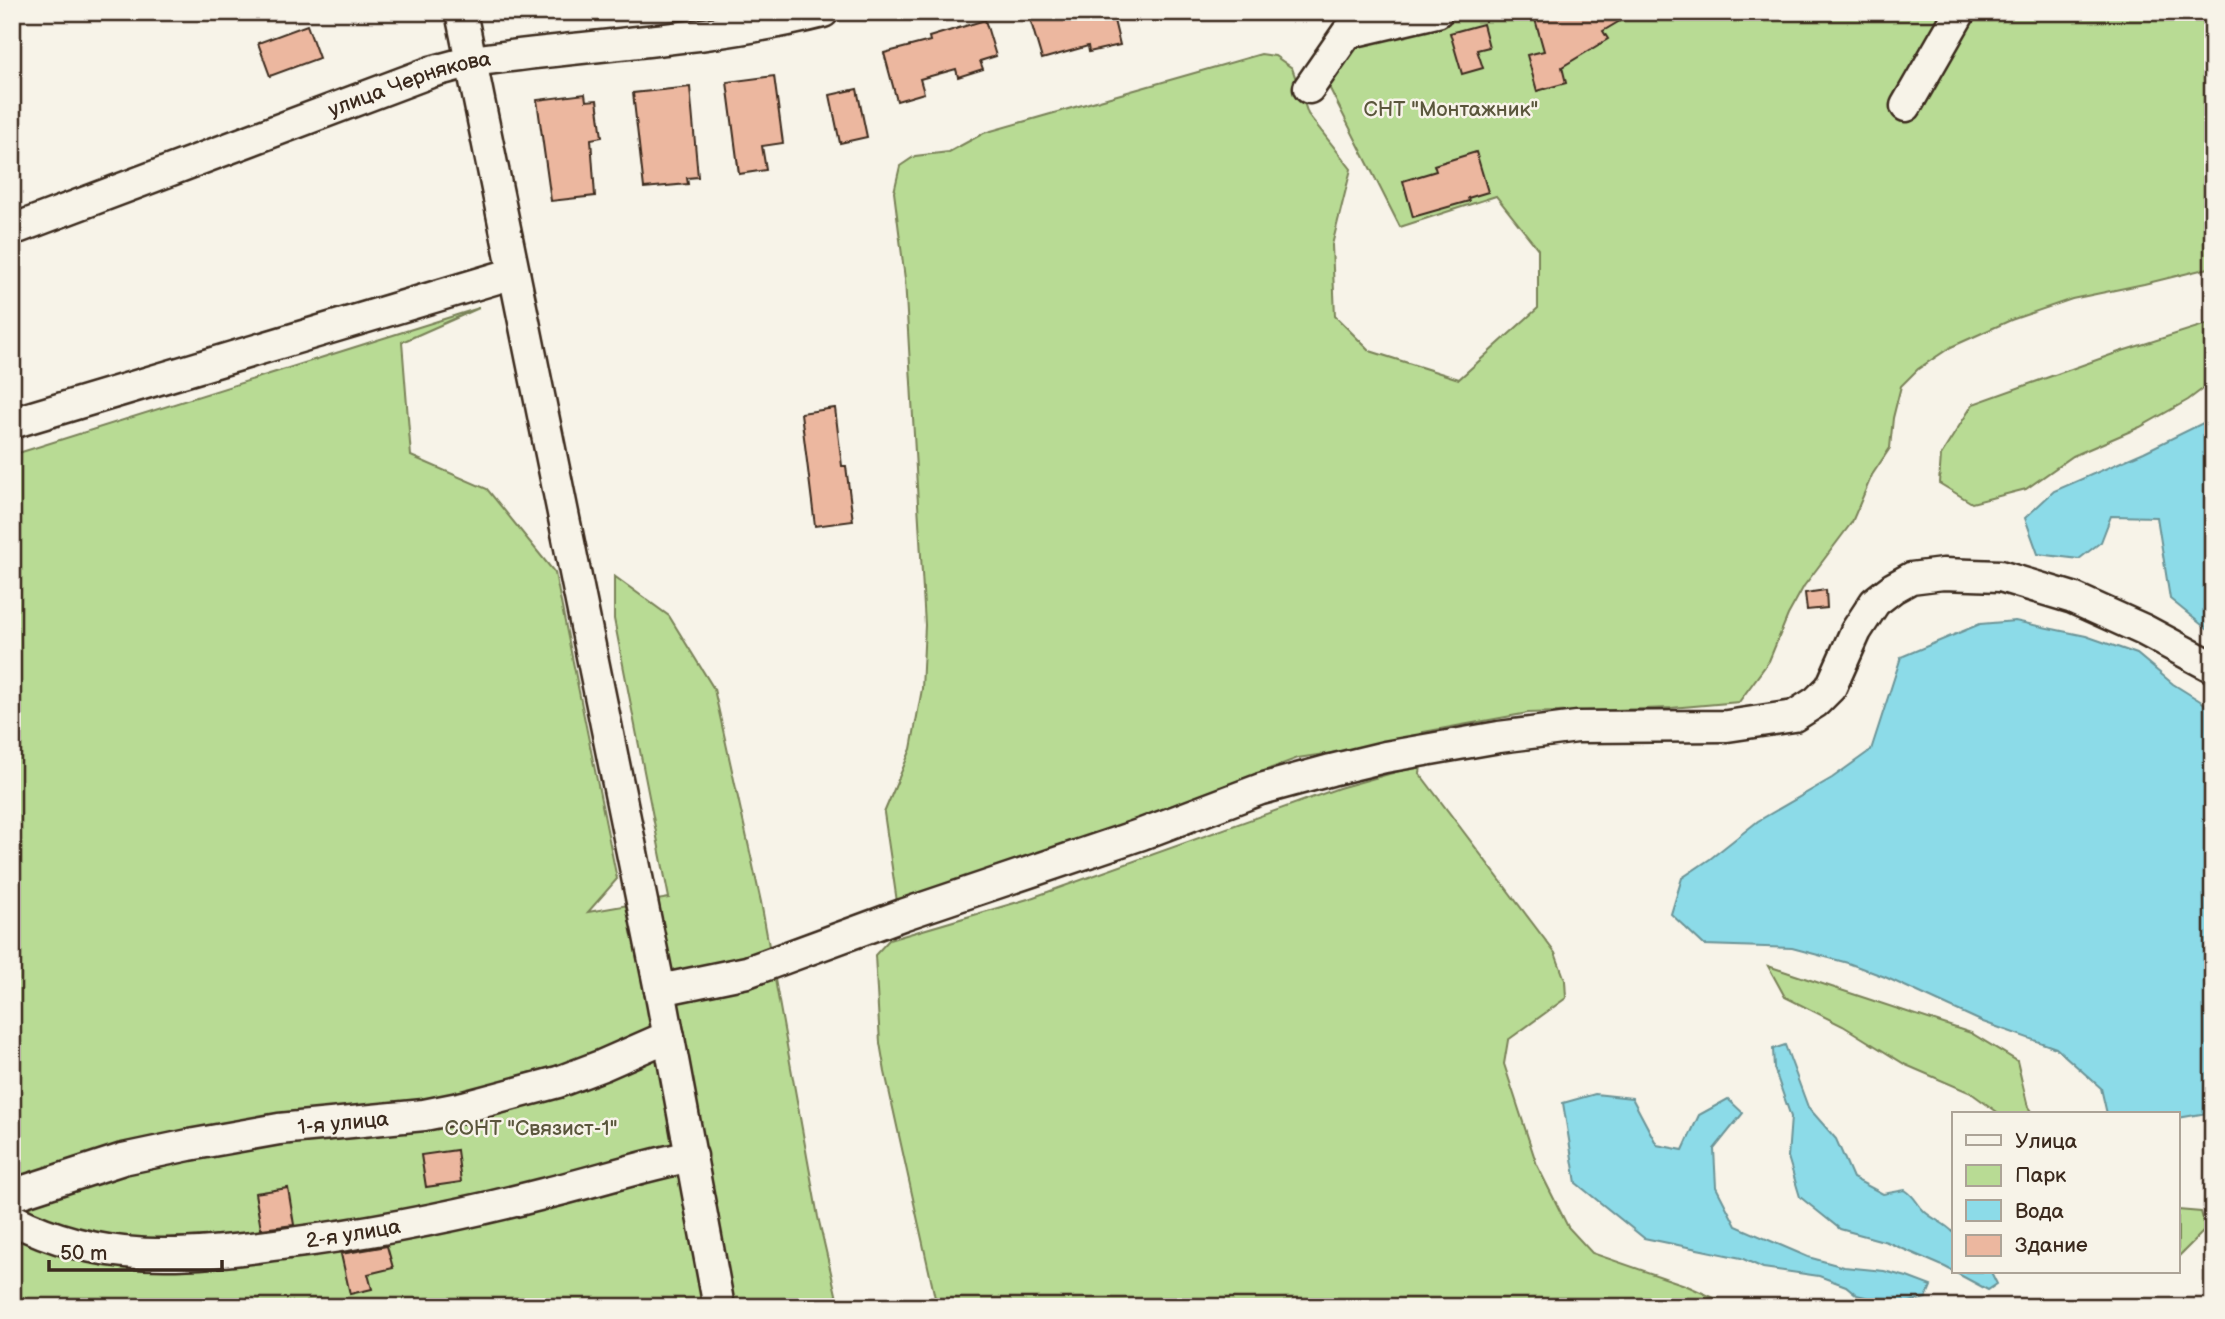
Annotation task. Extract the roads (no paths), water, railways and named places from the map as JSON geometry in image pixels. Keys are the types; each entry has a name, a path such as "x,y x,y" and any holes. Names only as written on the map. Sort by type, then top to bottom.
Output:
{"street":[{"path":"461,12 669,1035 719,1307"},
{"name":"улица Чернякова","path":"12,230 431,72 472,61 734,30 785,22 823,12"},
{"path":"1309,88 1347,33 1437,12"},
{"path":"1906,106 1960,12"},
{"path":"12,424 514,273"},
{"path":"660,990 747,972 902,915 1142,834 1261,789 1345,767 1499,737 1577,727 1727,726 1794,716 1816,702 1830,687 1856,631 1875,602 1911,578 1942,574 2000,576 2073,598 2144,630 2213,667"},
{"name":"1-я улица","path":"12,1195 123,1159 190,1145 279,1129 424,1115 464,1107 558,1082 669,1035"},
{"name":"2-я улица","path":"12,1219 38,1233 91,1249 112,1252 180,1254 242,1250 414,1224 547,1194 643,1165 692,1156"}],"water":[{"path":"2213,418 2213,634 2170,599 2157,517 2111,516 2101,542 2079,559 2038,554 2025,518 2054,491 2144,452"},
{"path":"2015,621 2086,636 2137,654 2173,684 2213,709 2213,1112 2180,1118 2180,1112 2107,1112 2101,1088 2056,1048 1983,1022 1848,963 1792,948 1704,945 1671,914 1682,878 1758,821 1832,778 1871,750 1901,657 1980,624"},
{"path":"1785,1045 1808,1107 1836,1139 1853,1178 1883,1194 1905,1190 1925,1212 1952,1231 1952,1271 1887,1242 1840,1229 1800,1197 1788,1157 1791,1117 1774,1068 1773,1049"},
{"path":"1595,1094 1632,1098 1657,1145 1683,1150 1699,1115 1728,1099 1743,1113 1714,1149 1716,1187 1736,1226 1808,1257 1844,1267 1884,1271 1931,1286 1926,1298 1898,1305 1857,1295 1846,1286 1819,1276 1763,1268 1741,1258 1644,1238 1576,1183 1563,1103"},
{"path":"1958,1274 1992,1274 1997,1284 1988,1290"}],"park label":[{"name":"СНТ \"Монтажник\"","path":"1451,109"},
{"name":"СОНТ \"Связист-1\"","path":"531,1128"}]}
